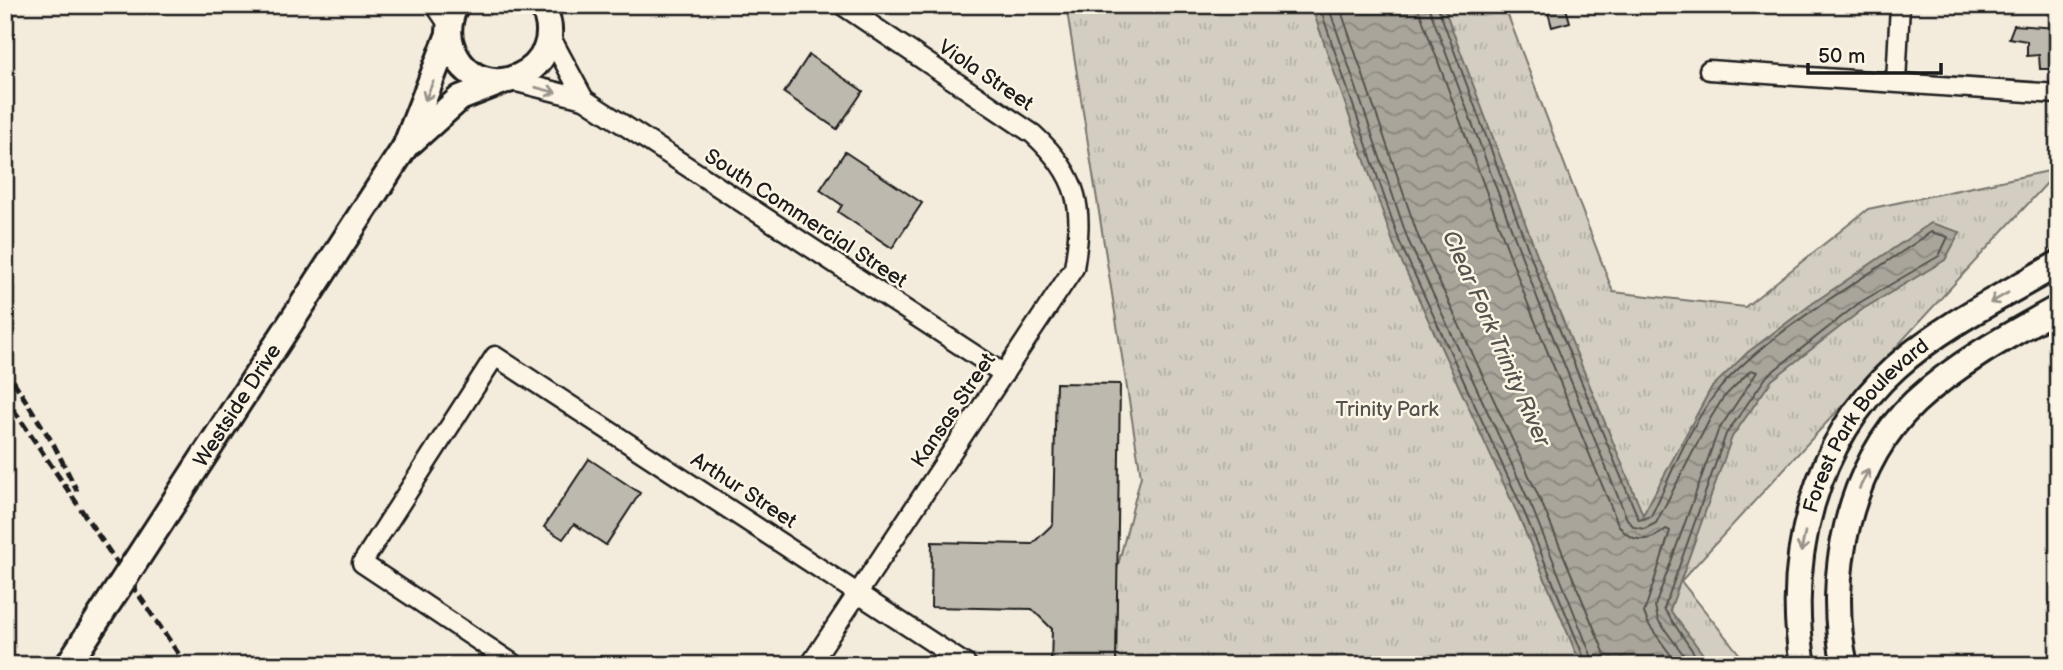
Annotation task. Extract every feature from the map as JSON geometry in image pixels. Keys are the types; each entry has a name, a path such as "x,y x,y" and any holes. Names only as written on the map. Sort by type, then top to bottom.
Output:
{"main road":[{"name":"Westside Drive","path":"405,147 460,98 527,73 538,63 545,51 547,16"},
{"name":"Westside Drive","path":"68,665 405,147 448,17"},
{"path":"448,17 455,56 464,67 475,76 505,81"},
{"name":"Forest Park Boulevard","path":"1803,665 1796,616 1803,537 1819,483 1845,430 1881,383 1921,348 1971,314 2058,264"},
{"name":"Forest Park Boulevard","path":"1845,665 1836,584 1854,501 1877,452 1913,404 1942,379 2058,308"}],"street":[{"name":"Viola Street","path":"842,5 1033,134 1057,156 1063,167"},
{"path":"1896,82 1900,5"},
{"name":"South Commercial Street","path":"547,16 584,99"},
{"path":"1709,70 2058,94"},
{"name":"South Commercial Street","path":"505,81 584,99 1004,374"},
{"name":"Kansas Street","path":"810,665 1074,268 1080,229 1073,185 1063,167"},
{"name":"Arthur Street","path":"515,665 362,562 495,356 967,665"}],"green space":[{"name":"Trinity Park","path":"1066,5 1504,5 1613,292 1745,307 1868,209 2058,171 1681,581 1748,665 1116,665 1117,569 1141,476"}],"water":[{"name":"Clear Fork Trinity River","path":"1311,5 1443,5 1552,294 1643,515 1711,388 1748,352 1813,303 1931,223 1960,232 1945,260 1863,309 1772,380 1732,437 1670,610 1711,665 1581,665 1519,517 1394,245"}],"building":[{"path":"1546,5 1565,5 1570,22 1552,27"},
{"path":"2014,25 2058,28 2058,69 2040,69 2039,55 2027,56 2027,41 2009,38"},
{"path":"809,55 863,91 837,129 784,93"},
{"path":"845,152 922,203 892,248 838,212 842,205 820,190"},
{"path":"1056,383 1120,384 1116,665 1051,665 1052,629 1032,609 931,607 932,542 1032,544 1053,524"},
{"path":"589,459 640,493 606,545 574,524 563,539 544,527"}],"railway":[{"path":"5,368 54,445 77,491"},
{"path":"5,397 186,665"}]}
